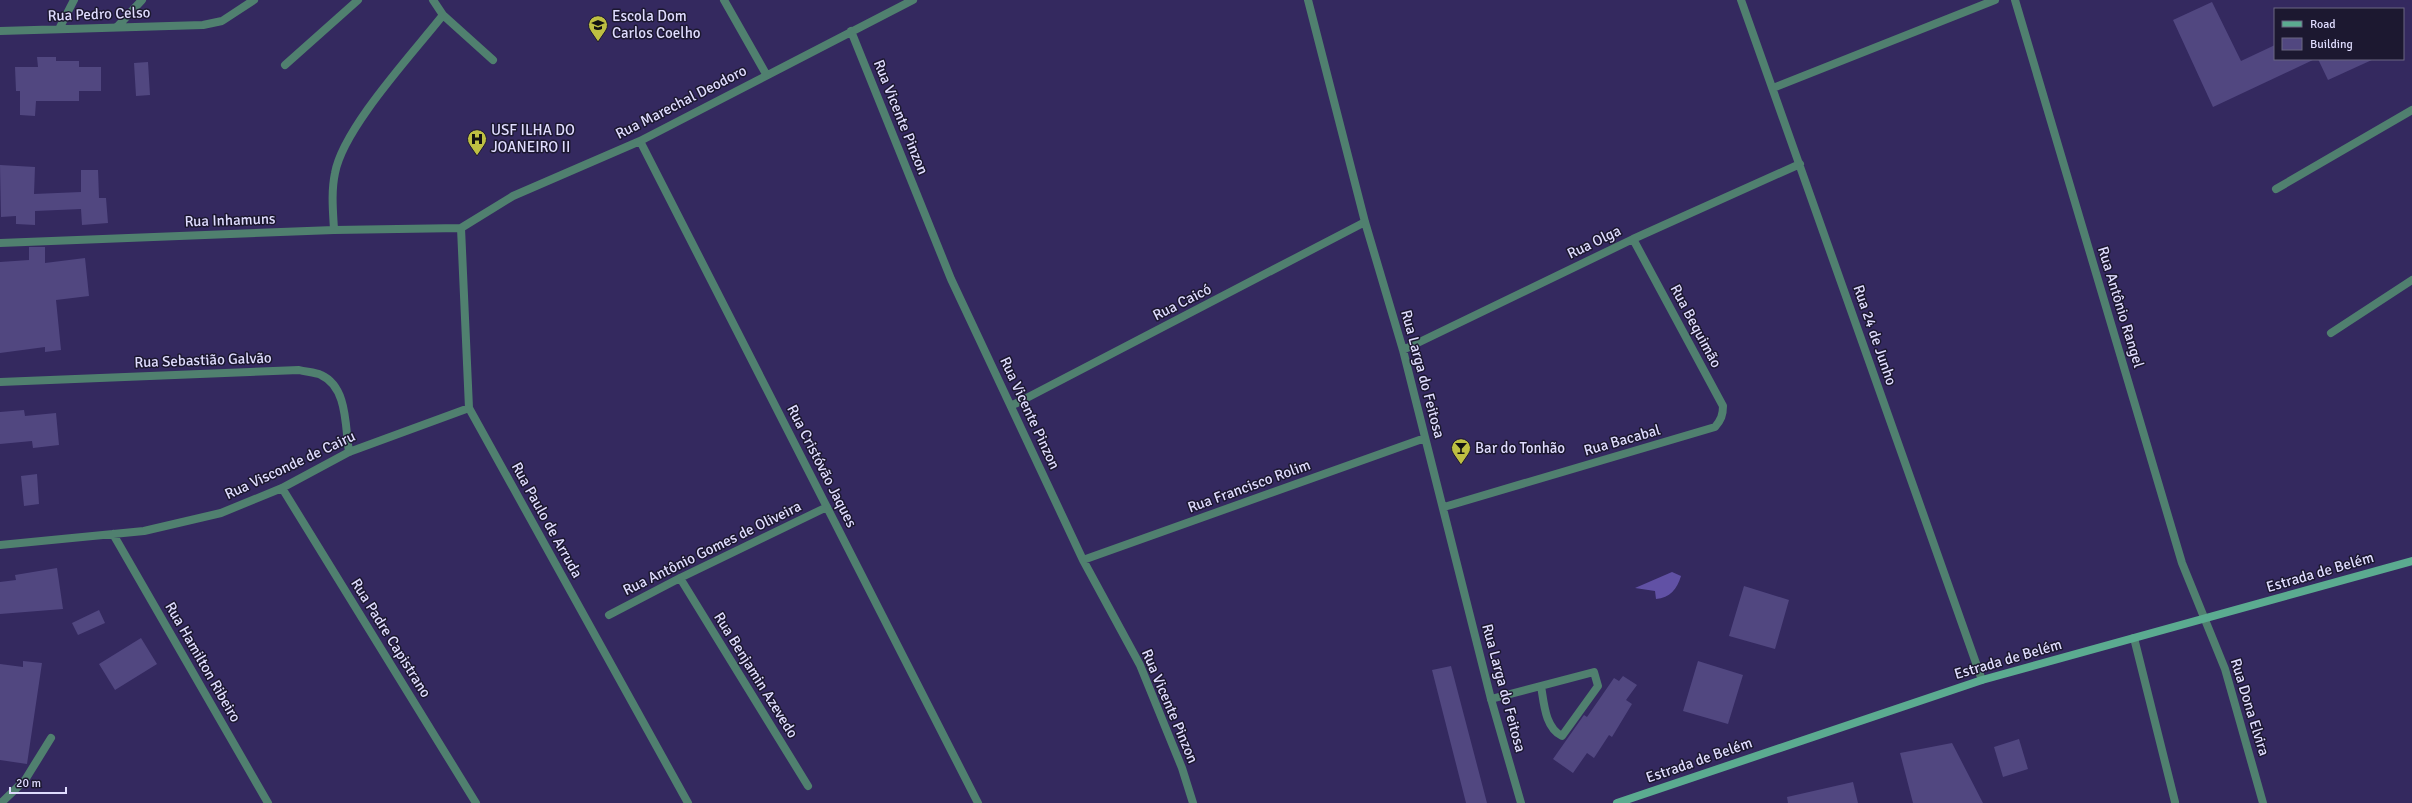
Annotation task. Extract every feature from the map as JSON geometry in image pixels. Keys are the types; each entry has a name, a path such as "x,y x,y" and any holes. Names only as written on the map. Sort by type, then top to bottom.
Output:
{"main road":[{"name":"Estrada de Belém","path":"1617,803 1982,680 2204,620 2412,561"}],"street":[{"path":"59,29 74,0"},
{"path":"117,27 142,0"},
{"name":"Rua Pedro Celso","path":"0,31 203,25 222,21 254,0"},
{"path":"285,64 358,0"},
{"path":"433,0 443,15 493,60"},
{"path":"724,0 766,74"},
{"name":"Rua Marechal Deodoro","path":"461,228 513,196 640,140 851,31 900,3 913,0"},
{"name":"Rua Larga do Feitosa","path":"1308,0 1366,222 1403,350 1444,507 1491,699 1521,803"},
{"name":"Rua 24 de Junho","path":"1741,0 1982,680"},
{"path":"1773,88 1995,0"},
{"name":"Rua Antônio Rangel","path":"2015,0 2182,563 2204,620"},
{"path":"334,230 332,201 335,172 345,146 374,103 443,15"},
{"name":"Rua Vicente Pinzon","path":"851,31 951,279 1083,560 1140,666 1182,768 1193,803"},
{"path":"2276,189 2412,110"},
{"name":"Rua Cristóvão Jaques","path":"640,140 978,803"},
{"name":"Rua Olga","path":"1403,350 1633,239 1800,164"},
{"name":"Rua Caicó","path":"1011,406 1366,222"},
{"name":"Rua Inhamuns","path":"0,243 334,230 461,228"},
{"name":"Rua Paulo de Arruda","path":"461,228 469,408 688,803"},
{"name":"Rua Bequimão","path":"1633,239 1723,406 1723,414 1715,427"},
{"path":"2331,333 2412,280"},
{"name":"Rua Sebastião Galvão","path":"0,382 299,370 314,373 321,375 334,384 341,396 348,452"},
{"name":"Rua Visconde de Cairu","path":"0,545 113,534 172,525 221,513 282,488 348,452 469,408"},
{"name":"Rua Bacabal","path":"1444,507 1715,427"},
{"name":"Rua Francisco Rolim","path":"1083,560 1425,438"},
{"name":"Rua Padre Capistrano","path":"282,488 476,803"},
{"name":"Rua Antônio Gomes de Oliveira","path":"610,615 680,578 827,507"},
{"name":"Rua Hamilton Ribeiro","path":"113,534 268,803"},
{"name":"Rua Benjamin Azevedo","path":"680,578 808,786"},
{"name":"Rua Dona Elvira","path":"2204,620 2225,669 2263,803"},
{"path":"2134,638 2175,802"},
{"path":"1491,699 1540,686 1594,672 1598,686 1562,736 1552,730 1549,724 1540,686"},
{"path":"1,803 25,780 51,738"}],"shaded area":[{"path":"1672,572 1681,576 1675,589 1665,597 1656,599 1655,591 1635,588"}],"building":[{"path":"2212,2 2241,61 2274,45 2274,60 2313,60 2213,107 2173,20"},
{"path":"37,57 56,57 56,61 79,61 79,67 101,67 101,91 79,91 79,101 36,101 35,116 20,115 20,91 16,91 15,67 38,67"},
{"path":"2318,60 2372,60 2328,80"},
{"path":"148,62 150,95 136,96 134,63"},
{"path":"0,165 35,167 34,194 81,192 81,170 98,170 99,198 106,198 108,223 82,225 81,209 35,211 35,225 16,224 16,216 1,217"},
{"path":"29,247 45,247 45,263 85,258 89,296 56,300 61,350 45,352 45,347 0,353 0,262 29,260"},
{"path":"24,410 25,416 56,413 59,445 33,448 32,441 0,444 0,412"},
{"path":"37,474 39,504 24,506 21,476"},
{"path":"57,568 63,609 0,614 0,582 16,580 15,575"},
{"path":"1744,586 1789,600 1775,649 1729,636"},
{"path":"99,610 105,623 78,635 72,623"},
{"path":"141,638 157,664 115,690 99,664"},
{"path":"23,661 42,663 27,764 0,760 0,664 23,667"},
{"path":"1698,661 1743,675 1728,724 1683,711"},
{"path":"1451,666 1487,803 1466,803 1432,670"},
{"path":"1623,676 1637,685 1626,700 1632,704 1612,737 1609,735 1594,758 1587,753 1573,773 1553,759 1584,715 1587,717 1614,678 1619,681"},
{"path":"2019,739 2028,769 2003,777 1994,747"},
{"path":"1952,743 1983,803 1913,803 1900,753"},
{"path":"1853,782 1858,803 1788,803 1787,797"}],"place":[{"name":"Escola Dom Carlos Coelho","path":"598,42"},
{"name":"USF ILHA DO JOANEIRO II","path":"477,156"},
{"name":"Bar do Tonhão","path":"1461,465"}]}
